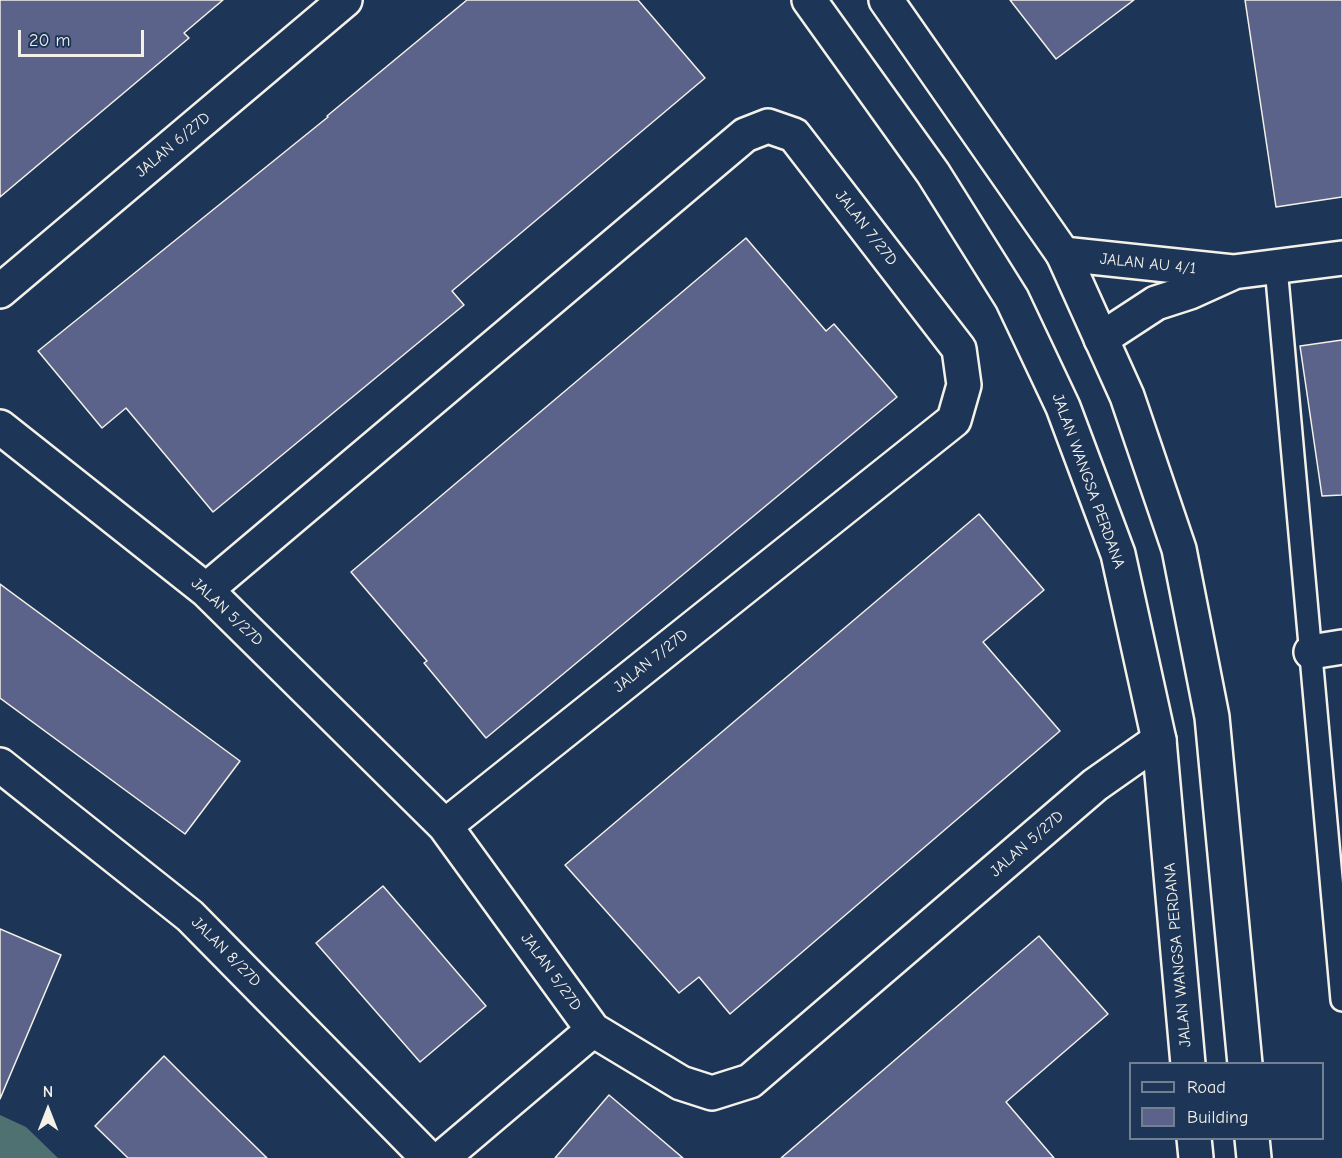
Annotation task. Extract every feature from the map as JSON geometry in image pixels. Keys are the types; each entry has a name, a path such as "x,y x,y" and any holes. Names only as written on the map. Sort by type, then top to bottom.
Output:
{"street":[{"name":"JALAN 6/27D","path":"0,291 345,0"},
{"name":"JALAN WANGSA PERDANA","path":"809,0 939,183 1011,299 1063,407 1118,554 1159,740 1188,1062"},
{"path":"886,0 1063,254 1127,396 1179,549 1212,717 1245,1062"},
{"name":"JALAN 7/27D","path":"206,590 745,135 768,126 794,135 958,349 964,385 954,420 446,826"},
{"name":"JALAN AU 4/1","path":"1063,254 1233,272 1342,258"},
{"name":"JALAN AU 4/1","path":"1101,339 1156,303 1190,292 1233,272"},
{"name":"JALAN 5/27D","path":"0,427 206,590 446,826 592,1030 681,1083 712,1093 750,1081 1095,785 1159,740"},
{"name":"JALAN 8/27D","path":"1,767 190,916 428,1158"},
{"path":"442,1158 592,1030"},
{"path":"1194,1140 1196,1158"},
{"path":"1252,1140 1254,1158"}],"lane":[{"path":"1276,267 1327,650 1342,1000"}],"green space":[{"path":"0,1115 26,1127 58,1158 0,1158"}],"building":[{"path":"0,0 223,0 184,33 189,38 0,197"},
{"path":"467,0 638,0 705,78 452,291 464,305 213,512 126,408 102,428 38,351 328,117"},
{"path":"1010,0 1134,0 1056,59"},
{"path":"1245,0 1342,0 1342,197 1276,207"},
{"path":"746,238 826,331 834,324 897,397 486,738 424,663 427,661 351,572"},
{"path":"1342,340 1342,495 1322,496 1300,346"},
{"path":"979,514 1044,590 983,642 1060,731 730,1014 699,977 679,993 565,865"},
{"path":"0,584 240,761 185,834 0,698"},
{"path":"383,886 486,1006 420,1062 316,943"},
{"path":"0,929 61,955 0,1099"},
{"path":"1039,936 1108,1014 1006,1102 1054,1158 781,1158"},
{"path":"164,1056 267,1158 128,1158 95,1126"},
{"path":"609,1095 683,1158 555,1158"}]}
